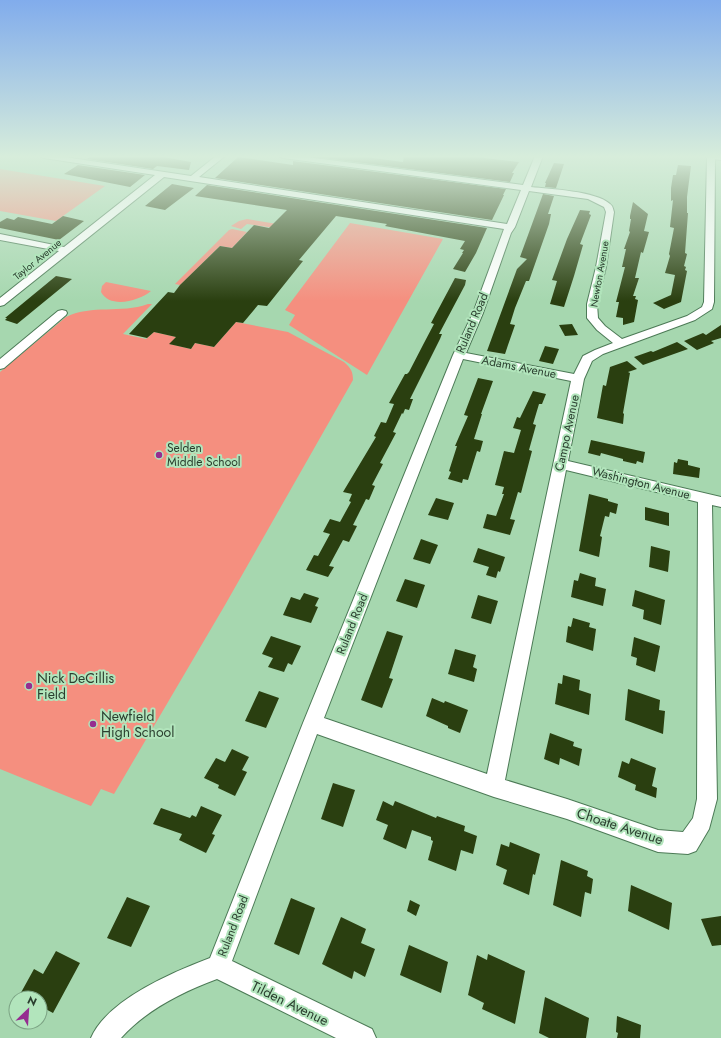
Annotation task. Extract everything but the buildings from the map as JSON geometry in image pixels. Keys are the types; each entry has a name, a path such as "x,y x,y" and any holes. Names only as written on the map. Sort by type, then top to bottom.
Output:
{"street":[{"name":"Taylor Avenue","path":"1,301 123,204"},
{"path":"364,204 510,227"},
{"name":"Ruland Road","path":"104,1038 110,1030 143,1002 189,977 218,967 312,723 459,355 478,313 506,233 519,204"},
{"name":"Newton Avenue","path":"606,204 610,212 602,267 592,304 593,318 601,328 621,344"},
{"name":"Campo Avenue","path":"494,787 578,379 587,359 599,352 692,318 707,309 715,260 713,204"},
{"path":"0,237 66,250"},
{"path":"0,365 62,313"},
{"name":"Adams Avenue","path":"459,355 578,379"},
{"name":"Washington Avenue","path":"561,464 713,500"},
{"name":"Choate Avenue","path":"312,723 494,787 567,809 658,841 688,843 702,822 707,799 713,500"},
{"name":"Tilden Avenue","path":"218,967 363,1038"}],"shaded area":[{"path":"0,204 79,204 56,221 0,211"},
{"path":"247,219 296,227 296,231 247,224 241,229 231,226 239,221"},
{"path":"350,223 443,239 367,375 289,325 295,315 285,310"},
{"path":"232,229 247,232 232,248 220,246 180,285 175,284 229,230"},
{"path":"106,282 151,291 139,298 125,302 118,302 105,297 101,292 102,286"},
{"name":"Selden Middle School","path":"152,304 123,334 146,339 154,332 176,337 170,344 191,349 195,343 214,347 236,322 288,332 344,362 351,370 353,380 225,605 114,794 101,789 91,806 0,769 0,372 66,317 86,311 138,307"}],"place":[{"name":"Selden Middle School","path":"159,455"},
{"name":"Nick DeCillis Field","path":"29,686"},
{"name":"Newfield High School","path":"93,724"}]}
